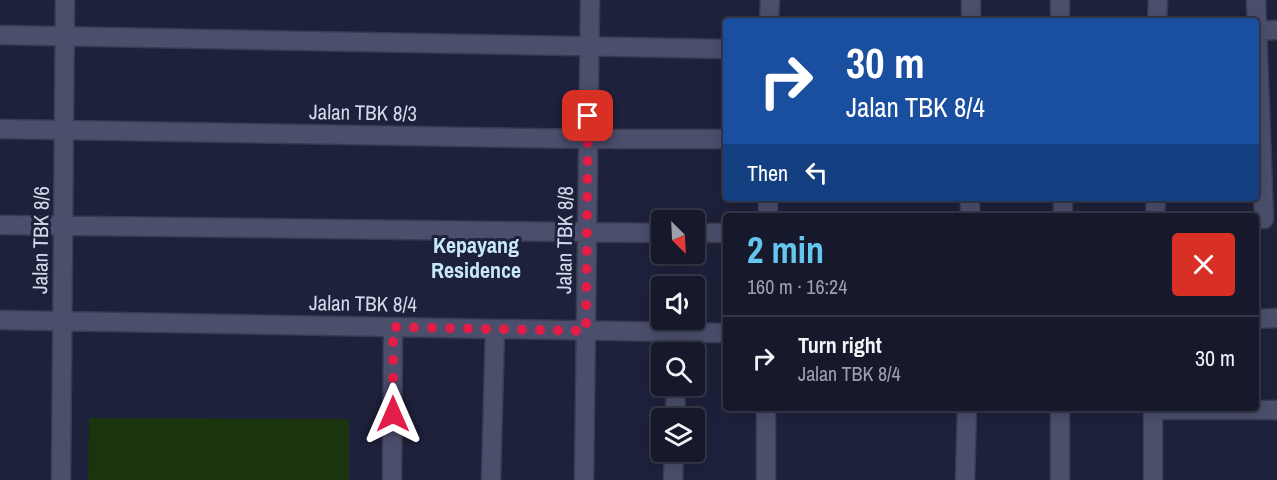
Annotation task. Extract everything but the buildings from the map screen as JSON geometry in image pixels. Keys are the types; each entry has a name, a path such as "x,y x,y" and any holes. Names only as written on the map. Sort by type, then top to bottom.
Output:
{"street":[{"name":"Jalan TBK 8/6","path":"61,480 65,0"},
{"name":"Jalan TBK 8/8","path":"584,480 590,0"},
{"path":"769,18 770,0"},
{"path":"971,0 971,18"},
{"path":"1060,0 1060,18"},
{"path":"1157,18 1158,0"},
{"path":"1256,0 1256,18"},
{"path":"1259,31 1277,30"},
{"path":"0,35 723,49"},
{"path":"1259,56 1268,129 1265,219"},
{"name":"Jalan TBK 8/3","path":"0,129 588,139 723,139"},
{"path":"0,225 651,233"},
{"path":"705,233 723,233"},
{"path":"1259,319 1277,318"},
{"name":"Jalan TBK 8/4","path":"0,320 723,333"},
{"path":"392,480 393,327"},
{"path":"491,480 495,329"},
{"path":"678,333 678,342"},
{"path":"1259,410 1277,410"},
{"path":"766,411 766,480"},
{"path":"965,480 967,411"},
{"path":"1060,411 1060,480"},
{"path":"1153,480 1154,411"},
{"path":"673,480 674,462"}],"green space":[{"path":"89,418 349,419 349,480 88,480"}],"district":[{"name":"Kepayang Residence","path":"476,258"}],"route":[{"path":"393,414 393,327 586,331 588,116"}]}
